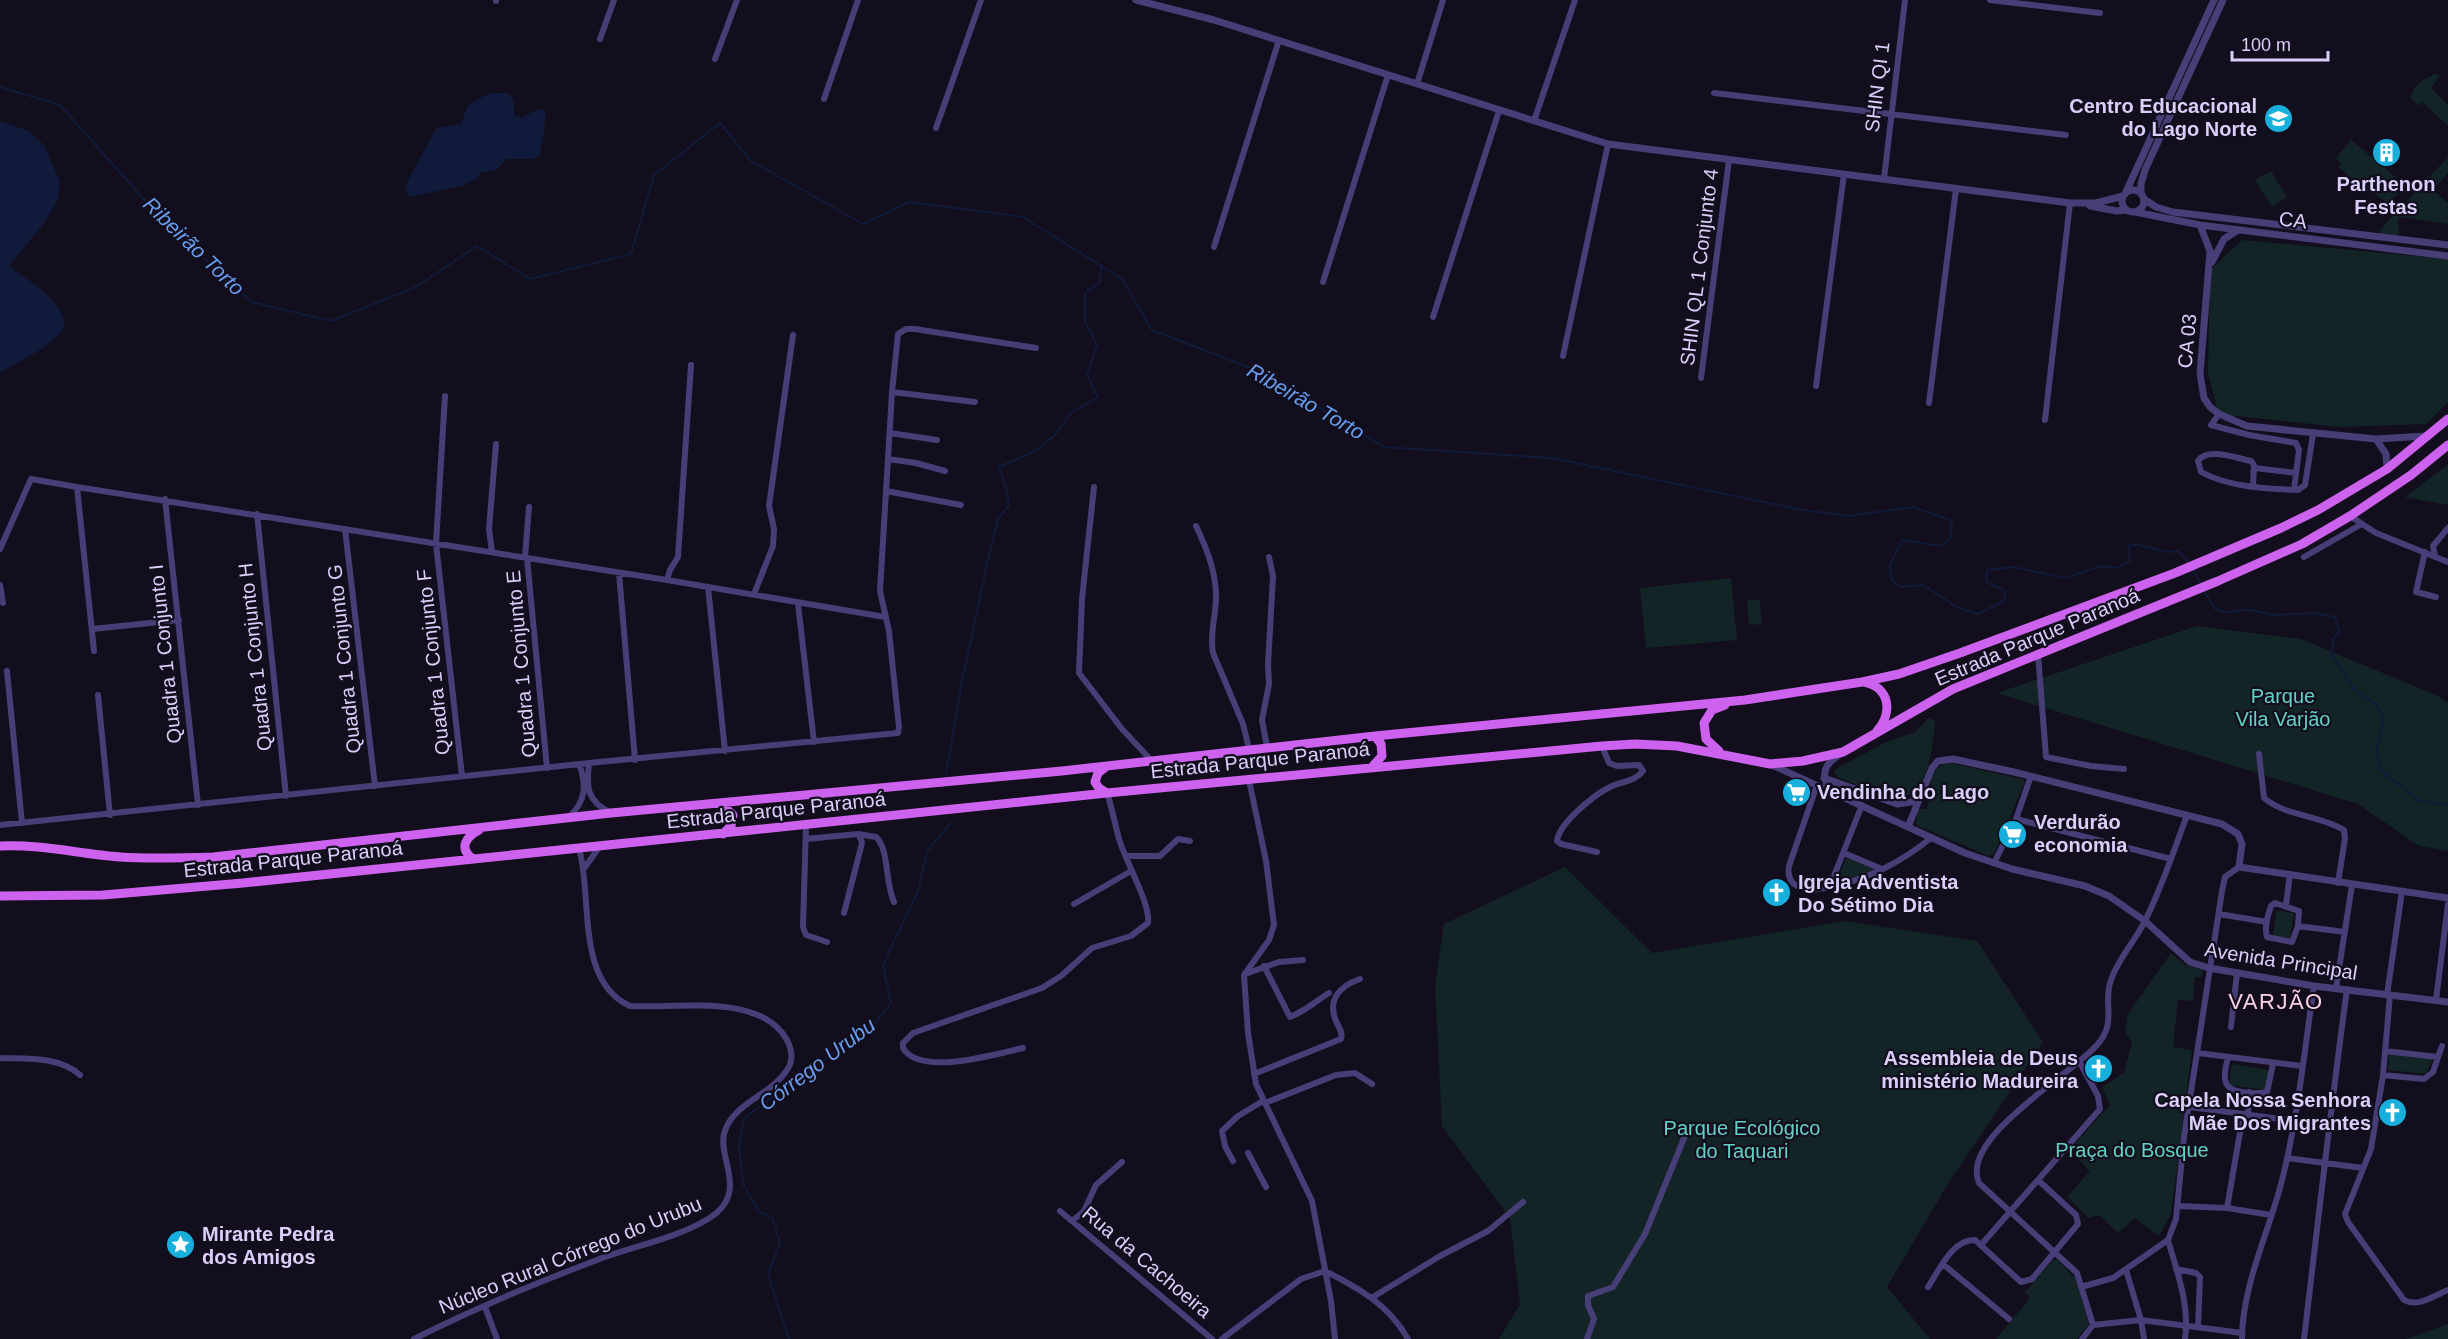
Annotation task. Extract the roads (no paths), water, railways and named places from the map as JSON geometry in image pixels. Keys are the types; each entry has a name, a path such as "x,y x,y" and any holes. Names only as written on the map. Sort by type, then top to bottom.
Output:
{"main road":[{"name":"Estrada Parque Paranoá","path":"0,846 60,849 119,857 165,859 213,857 611,813 965,780 1267,747 1744,700 1862,682 1906,671 2209,560 2318,510 2387,469 2448,419"},
{"name":"Estrada Parque Paranoá","path":"0,896 76,896 193,888 1107,793 1602,746 1635,744 1677,746 1770,764 1803,761 1844,752 1953,689 2218,581 2302,544 2411,476 2448,445"},
{"path":"1862,682 1875,686 1885,696 1888,703 1886,718 1874,735"},
{"path":"1730,756 1709,744 1704,723 1712,710 1744,700"},
{"path":"1372,767 1382,756 1381,744 1375,736"},
{"path":"1107,793 1095,782 1098,773 1109,765"},
{"path":"722,804 733,815 731,826 723,834"},
{"path":"473,859 465,852 464,843 468,837 481,828"}],"street":[{"path":"600,39 614,0"},
{"path":"715,59 737,0"},
{"path":"824,99 858,0"},
{"path":"936,128 981,0"},
{"path":"1136,0 1278,40 1608,144 2135,212 2142,207 2141,184 2145,170 2223,0"},
{"path":"1417,84 1443,0"},
{"path":"1534,121 1575,0"},
{"name":"SHIN QI 1","path":"1884,179 1905,0"},
{"path":"1990,0 2100,14"},
{"path":"2126,210 2122,205 2124,195 2214,0"},
{"path":"1214,247 1278,40"},
{"path":"1323,282 1388,75"},
{"path":"1714,93 2066,135"},
{"path":"1433,317 1499,111"},
{"path":"1563,356 1608,144"},
{"name":"SHIN QL 1 Conjunto 4","path":"1701,378 1729,160"},
{"path":"1816,386 1844,174"},
{"path":"1929,403 1956,189"},
{"path":"2085,204 2104,202 2133,190 2143,196"},
{"name":"CA","path":"2143,196 2156,207 2173,212 2448,245"},
{"path":"2045,420 2070,203"},
{"name":"CA","path":"2135,212 2200,225 2448,255"},
{"name":"CA 03","path":"2200,225 2208,242 2211,265 2200,383 2204,398 2219,414 2211,425 2249,435 2296,443 2299,450 2294,490"},
{"name":"CA 03","path":"2211,265 2224,239 2238,230"},
{"path":"0,825 897,733 899,727 889,631 880,591 892,392 898,334 906,329 1036,348"},
{"path":"754,594 773,546 774,529 769,506 793,335"},
{"path":"668,580 670,570 678,557 691,365"},
{"path":"892,392 975,402"},
{"name":"Quadra 1 Conjunto F","path":"445,396 436,544 462,777"},
{"path":"2219,414 2247,426 2313,434 2376,439 2428,436"},
{"path":"890,433 937,440"},
{"path":"2253,486 2255,468 2251,461 2208,453 2201,456 2198,461 2199,470 2205,474 2253,486 2301,490 2305,485 2313,434"},
{"path":"2376,439 2386,454 2387,469"},
{"path":"492,552 489,529 496,444"},
{"path":"888,459 916,463 945,471"},
{"path":"2255,468 2296,472"},
{"path":"0,549 31,479 526,557 885,617"},
{"path":"77,487 94,651"},
{"path":"1094,487 1083,588 1078,670 1122,729 1151,760"},
{"path":"886,491 961,505"},
{"name":"Quadra 1 Conjunto I","path":"165,500 198,805"},
{"name":"Quadra 1 Conjunto E","path":"529,507 526,557 547,768"},
{"name":"Quadra 1 Conjunto H","path":"257,514 286,796"},
{"path":"2350,516 2360,525 2448,562"},
{"path":"2304,557 2360,525"},
{"path":"1196,526 1212,566 1216,594 1211,641 1213,653 1243,724 1249,749"},
{"path":"2435,556 2433,546 2448,528"},
{"name":"Quadra 1 Conjunto G","path":"345,529 375,786"},
{"path":"2424,552 2416,592 2436,597"},
{"path":"1267,747 1262,720 1269,684 1268,651 1273,576 1269,557"},
{"path":"619,573 635,760"},
{"path":"0,585 3,603"},
{"path":"708,587 725,751"},
{"path":"798,603 814,742"},
{"path":"92,629 179,620"},
{"path":"2038,654 2046,757 2124,769"},
{"path":"7,670 22,823"},
{"path":"98,695 110,814"},
{"path":"1597,852 1561,844 1557,841 1558,835 1570,819 1592,800 1611,787 1638,777 1643,771 1639,765 1609,764 1602,746"},
{"path":"1829,790 1824,778 1825,770 1830,761 1844,752"},
{"path":"2259,754 2264,798 2289,811 2344,830 2345,838 2338,883"},
{"path":"1908,827 1932,768 1938,761 1944,759 1960,760 2222,824 2238,834 2242,844 2240,867"},
{"path":"589,763 588,780 591,797 600,807 611,813"},
{"path":"568,818 578,809 584,794 579,764"},
{"name":"Avenida Principal","path":"1770,764 1931,838 1994,863 2085,886 2119,901 2145,921 2184,959 2209,968 2314,986 2448,1002"},
{"path":"1994,863 2016,819 2031,776"},
{"path":"1824,778 1897,804 1917,801"},
{"path":"1249,780 1266,861 1274,925 1269,940 1244,975 1248,1033 1254,1074 1264,1102 1312,1201 1335,1339"},
{"path":"1817,785 1788,872 1792,883 1803,889 1813,890 1830,886 1882,869 1908,855 1931,838"},
{"path":"1023,1048 942,1063 924,1062 910,1056 903,1048 903,1043 913,1033 1042,988 1061,976 1092,948 1131,936 1144,927 1149,918 1147,904 1131,871 1107,793"},
{"path":"1830,886 1862,805"},
{"path":"2093,1325 2077,1273 1979,1184 1977,1176 1981,1156 2002,1124 2080,1063 2097,1046 2108,1028 2111,979 2145,921 2187,815"},
{"path":"2016,819 2171,859"},
{"path":"806,826 803,927 806,935 827,942"},
{"path":"806,839 858,834 876,837 884,846 887,885 894,902"},
{"path":"844,913 861,847 861,838 858,834"},
{"path":"1126,856 1157,857 1163,855 1178,839 1190,841"},
{"path":"585,867 600,846"},
{"name":"Núcleo Rural Córrego do Urubu","path":"414,1339 591,1262 692,1226 720,1210 725,1203 730,1185 724,1139 726,1127 745,1104 780,1078 792,1059 787,1040 779,1029 771,1021 749,1011 716,1007 630,1006 618,1000 604,983 592,954 585,867 579,848"},
{"path":"1844,853 1882,869"},
{"path":"2081,1287 2106,1281 2168,1240 2176,1219 2180,1164 2225,877 2240,867 2448,898"},
{"path":"1074,904 1131,871"},
{"path":"2286,905 2290,874"},
{"path":"2336,988 2352,885"},
{"path":"2402,891 2389,995 2383,1075 2371,1149 2344,1214 2404,1300 2409,1303 2418,1303 2448,1290"},
{"path":"2275,903 2299,911 2298,926 2292,942 2267,937 2267,922 2271,906 2275,903"},
{"path":"2436,1000 2446,945 2448,904"},
{"path":"2219,914 2267,922"},
{"path":"2298,926 2345,932"},
{"path":"1244,975 1279,962 1303,960"},
{"path":"1264,966 1290,1017 1301,1013 1329,993"},
{"path":"2231,1027 2237,973"},
{"path":"1254,1074 1341,1039 1342,1034 1332,1011 1332,1004 1343,986 1360,979"},
{"path":"2082,1339 2093,1325 2141,1320 2198,1327 2242,1336 2252,1276 2287,1158 2295,1121 2314,986"},
{"path":"2304,1339 2317,1237 2323,1163 2347,989"},
{"path":"2383,1075 2424,1079 2433,1072 2442,1046"},
{"path":"2385,1051 2438,1057"},
{"path":"2198,1053 2302,1066"},
{"path":"0,1058 56,1062 66,1065 80,1075"},
{"path":"2228,1058 2225,1079 2227,1085 2249,1092 2267,1092 2273,1064"},
{"path":"1981,1245 2100,1108 2098,1096 2080,1063"},
{"path":"1233,1161 1225,1146 1222,1131 1238,1116 1264,1102 1336,1076 1355,1073 1371,1084"},
{"path":"2227,1208 2249,1092"},
{"path":"2190,1107 2295,1121"},
{"path":"1587,1339 1594,1319 1588,1305 1588,1296 1613,1287 1645,1234 1689,1126"},
{"path":"1248,1153 1266,1187"},
{"path":"2287,1158 2363,1168"},
{"path":"1072,1221 1084,1211 1096,1185 1122,1162"},
{"path":"1928,1287 1961,1243 1975,1240 2017,1279 2024,1282 2032,1279 2079,1221 2059,1198 2038,1180"},
{"path":"1373,1297 1440,1256 1488,1231 1523,1202"},
{"path":"2178,1206 2227,1208 2271,1215"},
{"name":"Rua da Cachoeira","path":"1060,1211 1212,1339"},
{"path":"2168,1240 2185,1304 2187,1326 2185,1339"},
{"path":"1944,1265 2009,1320"},
{"path":"2126,1269 2141,1320 2144,1339"},
{"path":"2176,1269 2196,1273 2200,1277 2198,1327"},
{"path":"1222,1339 1301,1280 1325,1271 1373,1297 1394,1319 1408,1339"},
{"path":"485,1307 497,1339"}],"water":[{"path":"490,93 508,93 514,101 514,115 522,118 538,109 547,111 540,156 532,159 507,159 496,170 480,173 477,179 462,186 409,197 405,186 436,128 461,124 468,105"},
{"path":"0,121 29,131 44,145 60,182 58,200 45,222 10,265 12,269 48,295 62,313 64,322 62,330 51,342 0,373"}],"waterway":[{"name":"Ribeirão Torto","path":"0,87 60,105 164,222 252,302 331,321 416,287 477,246 530,279 631,254 654,175 720,123 751,161 863,224 909,202 1023,217 1122,279 1152,330 1261,372 1384,447 1552,458 1802,510 1849,516 1913,507 1952,521 1950,539 1940,546 1902,540 1890,566 1892,581 1901,587 1923,585 1957,607 1978,614 2004,601 2005,591 1986,582 1987,570 2014,567 2065,578 2101,566 2118,568 2130,561 2129,546 2134,544 2168,552 2178,551 2189,563"},
{"path":"946,773 962,681 988,559 998,519 1009,505 999,467 1037,450 1055,435 1072,412 1098,397 1087,375 1097,345 1085,321 1085,293 1100,282 1101,265"},
{"name":"Ribeirão Torto","path":"2192,568 2201,584"},
{"name":"Ribeirão Torto","path":"2203,589 2214,608 2223,612 2250,610 2275,615 2315,613 2335,617 2339,632 2333,639 2332,655 2355,690 2377,705 2381,714 2383,723 2377,748 2380,770 2420,801 2448,805"},
{"name":"Córrego Urubu","path":"789,1339 768,1274 780,1243 772,1217 759,1212 743,1184 739,1147 744,1118 875,1023 891,1003 883,965 918,891 927,851 951,823"}],"place":[{"name":"Centro Educacional do Lago Norte","path":"2278,118"},
{"name":"Parthenon Festas","path":"2386,153"},
{"name":"Vendinha do Lago","path":"1796,792"},
{"name":"Verdurão economia","path":"2013,834"},
{"name":"Igreja Adventista Do Sétimo Dia","path":"1777,893"},
{"name":"Assembleia de Deus ministério Madureira","path":"2099,1069"},
{"name":"Capela Nossa Senhora Mãe Dos Migrantes","path":"2392,1112"},
{"name":"Mirante Pedra dos Amigos","path":"181,1245"}],"district":[{"name":"VARJÃO","path":"2276,1001"}],"park label":[{"name":"Parque Vila Varjão","path":"2283,708"},
{"name":"Parque Ecológico do Taquari","path":"1742,1140"},
{"name":"Praça do Bosque","path":"2132,1150"}]}
